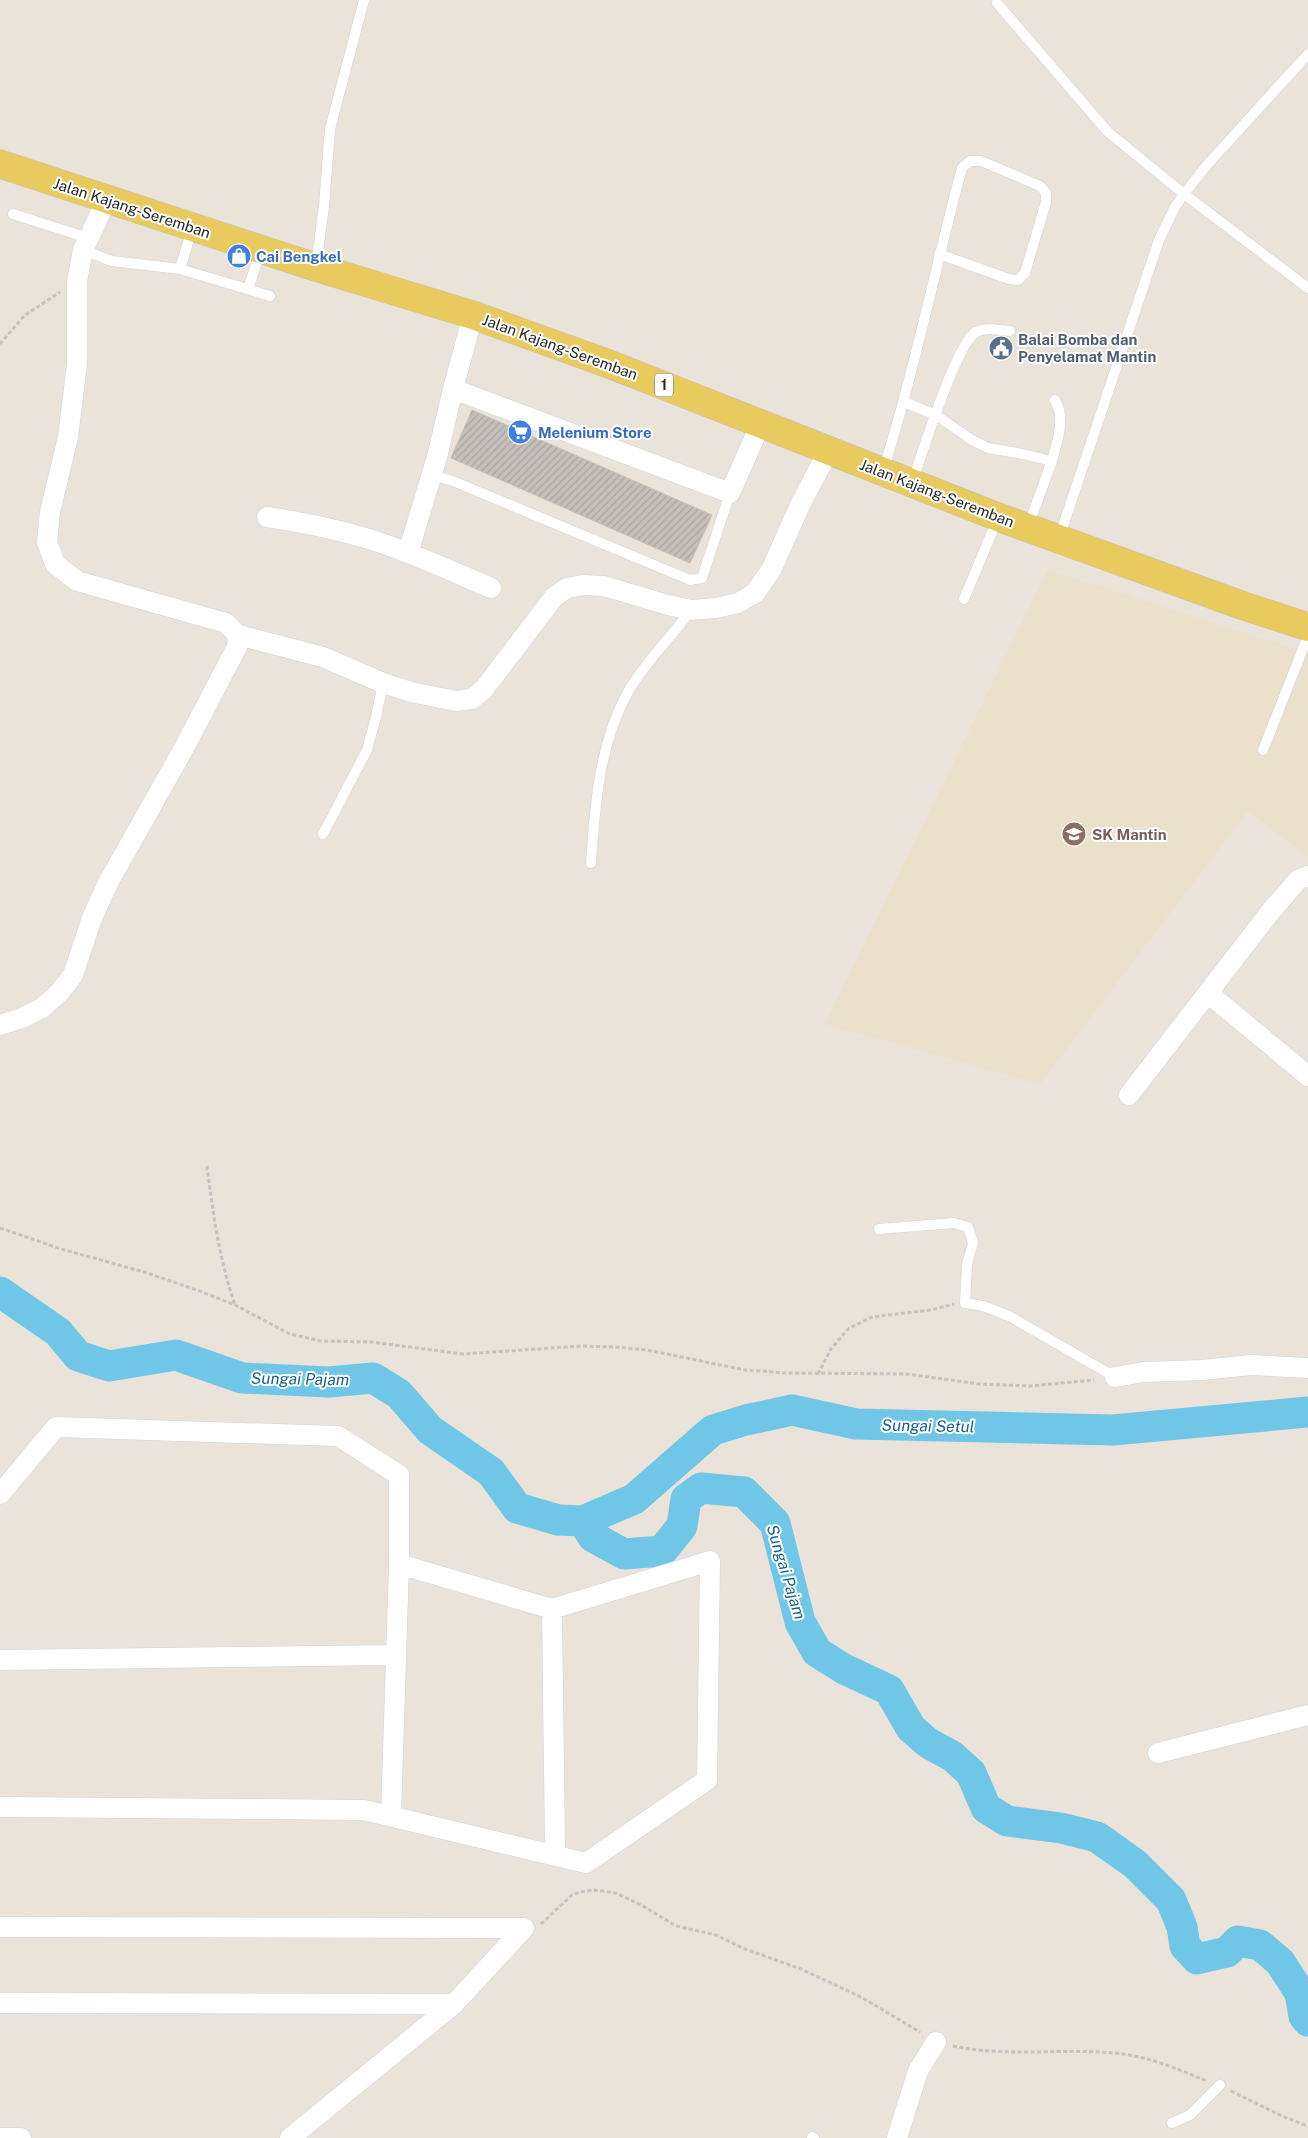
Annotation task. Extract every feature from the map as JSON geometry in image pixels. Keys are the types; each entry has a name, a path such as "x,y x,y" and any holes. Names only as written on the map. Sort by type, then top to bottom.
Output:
{"main road":[{"name":"Jalan Kajang-Seremban","path":"4,162 107,199 473,315 609,364 1027,528 1308,627"}],"street":[{"path":"107,199 85,244 77,281 77,364 68,437 50,512 47,542 54,564 77,580 226,623 238,635 323,658 383,683 411,692 456,701 472,699 484,690 554,597 567,588 583,584 604,586 691,610 716,608 738,603 755,593 771,570 801,503 829,450"},
{"path":"408,553 432,475 473,315"},
{"path":"453,389 730,493 761,423"},
{"path":"267,517 315,525 369,539 408,553 491,588"},
{"path":"0,1025 22,1018 42,1008 59,993 73,975 92,918 108,882 184,748 238,647 238,635"},
{"path":"1129,1095 1271,911 1298,880 1308,876"},
{"path":"1208,993 1308,1076"},
{"path":"1115,1377 1144,1372 1202,1370 1250,1365 1308,1368"},
{"path":"0,1494 56,1427 338,1436 399,1475 399,1564 391,1816"},
{"path":"0,1807 364,1810 586,1864 707,1780 710,1561 552,1609 399,1564"},
{"path":"552,1609 555,1849"},
{"path":"0,1660 396,1655"},
{"path":"1158,1753 1308,1715"},
{"path":"0,1927 524,1928"},
{"path":"290,2138 454,2004 524,1928"},
{"path":"0,2003 454,2004"},
{"path":"897,2138 918,2071 936,2042"},
{"path":"0,2138 20,2138"}],"lane":[{"path":"315,266 324,206 330,129 364,0"},
{"path":"997,3 1108,132 1184,194 1308,288"},
{"path":"1058,539 1159,240 1174,207 1207,165 1308,54"},
{"path":"882,472 904,402 939,254 962,168 970,161 981,161 1032,182 1040,186 1046,193 1046,202 1025,274 1018,280 1009,279 939,254"},
{"path":"12,214 85,244 112,260 180,269 270,296"},
{"path":"180,269 193,227"},
{"path":"248,289 261,249"},
{"path":"911,484 949,378 966,342 976,332 990,329 1010,331"},
{"path":"1027,528 1052,461 1061,427 1061,410 1055,400"},
{"path":"904,402 936,415 972,440 988,448 1052,461"},
{"path":"432,475 453,481 690,580 702,578 730,493"},
{"path":"964,599 998,517"},
{"path":"591,863 595,801 602,763 614,726 628,692 691,610"},
{"path":"1263,750 1308,636"},
{"path":"324,834 367,750 383,683"},
{"path":"879,1228 954,1223 968,1227 973,1243 967,1264 965,1303 983,1306 1009,1316 1115,1377"},
{"path":"1172,2123 1190,2115 1220,2085"}],"path":[{"path":"0,344 24,316 77,281"},
{"path":"207,1166 216,1236 225,1278 235,1305"},
{"path":"0,1228 61,1249 144,1272 235,1305 290,1334 321,1341 371,1342 463,1354 581,1346 614,1347 647,1350 745,1370 818,1374 860,1372 907,1374 979,1384 1030,1386 1080,1383 1115,1377"},
{"path":"818,1374 831,1349 848,1329 872,1317 931,1310 965,1303"},
{"path":"524,1928 542,1924 572,1895 595,1890 616,1893 643,1906 676,1926 716,1935 745,1949 801,1969 861,1997 936,2042 969,2050 1124,2054 1160,2063 1220,2085 1282,2116 1308,2126"}],"shaded area":[{"name":"SK Mantin","path":"1048,570 1308,653 1308,857 1248,811 1040,1084 825,1024"}],"building":[{"path":"472,410 712,515 690,563 451,458"}],"waterway":[{"name":"Sungai Setul","path":"0,1292 58,1332 78,1356 109,1366 176,1355 242,1378 329,1382 373,1378 399,1394 430,1430 491,1472 517,1508 558,1520 583,1521 634,1499 713,1430 746,1420 792,1410 856,1424 1113,1430 1308,1412"},
{"name":"Sungai Pajam","path":"583,1521 593,1537 624,1554 662,1551 682,1526 686,1499 701,1488 744,1492 775,1523 800,1622 817,1652 844,1669 889,1690 911,1728 928,1743 952,1756 971,1773 986,1808 1007,1821 1061,1828 1097,1837 1135,1864 1171,1900 1182,1927 1185,1946 1197,1959 1227,1952 1238,1941 1260,1945 1280,1962 1300,1993 1304,2016 1308,2021"}],"place":[{"name":"Cai Bengkel","path":"239,256"},
{"name":"Balai Bomba dan Penyelamat Mantin","path":"1001,348"},
{"name":"Melenium Store","path":"520,432"},
{"name":"SK Mantin","path":"1074,834"}]}
